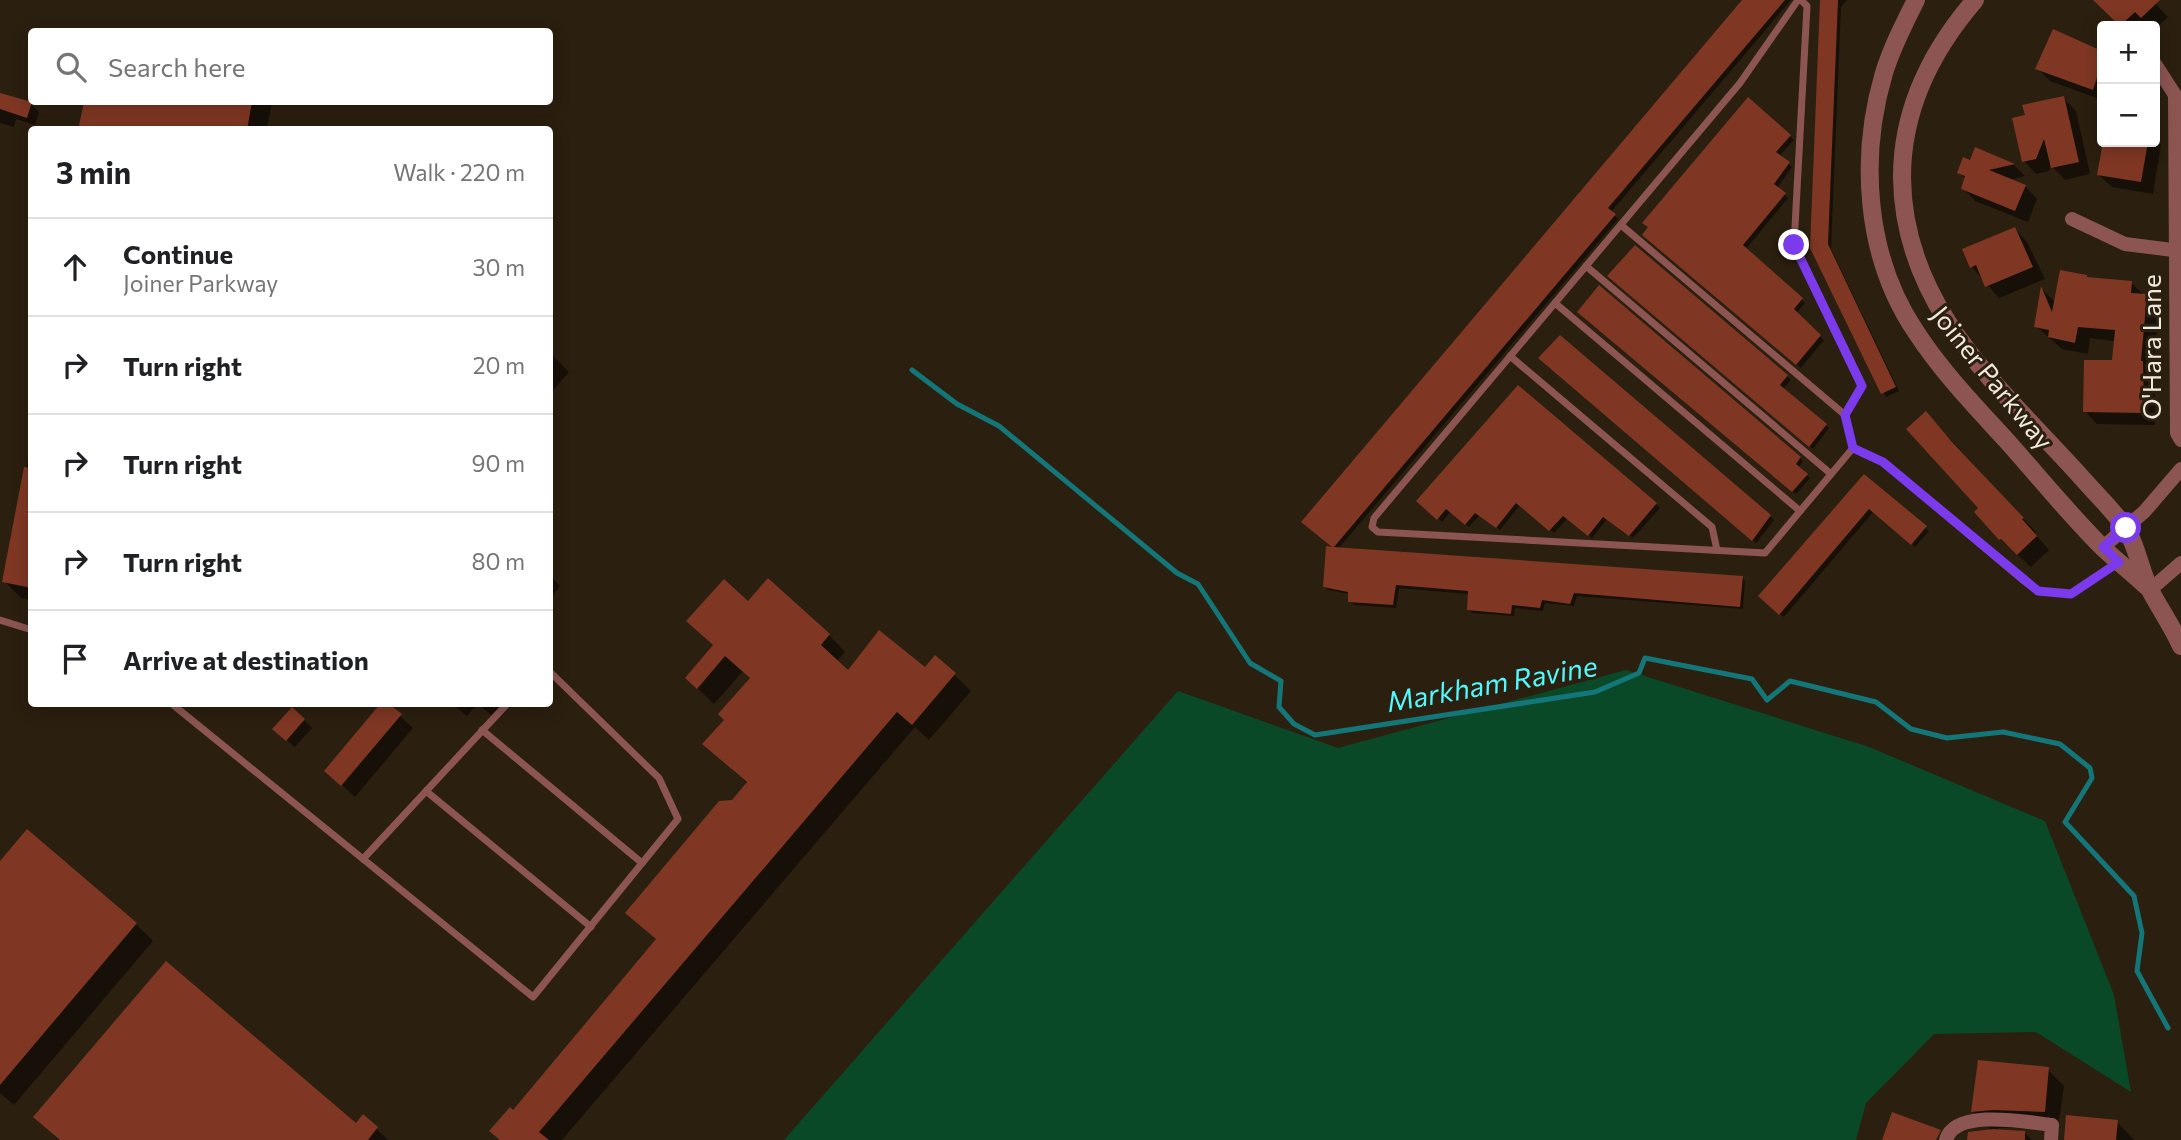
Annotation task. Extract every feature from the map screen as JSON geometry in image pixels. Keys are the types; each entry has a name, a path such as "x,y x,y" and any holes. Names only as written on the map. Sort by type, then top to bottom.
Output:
{"street":[{"name":"Joiner Parkway","path":"1916,0 1885,72 1874,115 1870,156 1870,195 1882,257 1892,287 1914,331 1948,376 2103,547 2150,590"},
{"name":"Joiner Parkway","path":"1975,0 1952,26 1935,52 1919,84 1908,124 1902,158 1902,180 1909,239 1920,275 1941,315 1973,358 2126,528 2150,590 2166,614 2181,646"},
{"name":"O'Hara Lane","path":"2160,72 2175,95 2177,433 2181,440"},
{"path":"2072,219 2125,244 2178,251"},
{"path":"2103,547 2148,508 2181,469"},
{"path":"2150,590 2181,563"},
{"path":"1946,1140 1948,1132 1960,1124 1978,1119 2052,1125 2051,1140"}],"lane":[{"path":"1845,415 1862,386 1794,245 1807,6 1800,0 1740,83 1374,518 1371,527 1378,532 1765,553 1853,448"},
{"path":"1621,225 1845,415 1853,448"},
{"path":"1586,266 1831,474"},
{"path":"1555,303 1801,511"},
{"path":"1510,356 1712,527 1717,550"},
{"path":"1853,448 1883,462 2038,591 2071,594 2119,562"},
{"path":"0,620 28,629"},
{"path":"176,707 533,998 678,819 659,778 553,675"},
{"path":"363,859 504,707"},
{"path":"482,730 642,863"},
{"path":"426,791 590,927"}],"green space":[{"path":"1626,670 1869,747 2045,821 2114,995 2131,1092 2036,1032 1934,1034 1866,1103 1856,1140 784,1140 1178,691 1338,748"}],"building":[{"path":"1742,0 1785,0 1608,208 1616,214 1334,547 1743,576 1740,607 1574,593 1570,604 1542,600 1540,608 1512,605 1511,614 1467,610 1468,591 1396,585 1393,605 1348,602 1348,592 1323,587 1326,546 1332,547 1301,522"},
{"path":"1820,0 1838,0 1828,244 1896,387 1881,394 1810,248"},
{"path":"2093,0 2160,0 2141,18 2135,12 2125,21 2115,21"},
{"path":"2053,29 2097,49 2097,78 2093,90 2035,69"},
{"path":"0,93 28,101 28,105 31,105 27,118 0,109"},
{"path":"2064,96 2079,162 2051,168 2044,139 2036,159 2022,162 2012,118 2025,115 2022,105"},
{"path":"1748,97 1791,135 1776,152 1790,162 1774,184 1786,193 1743,245 1803,298 1794,309 1821,335 1796,365 1642,235 1648,227 1642,223"},
{"path":"83,105 251,105 248,126 79,126"},
{"path":"1975,147 2015,164 1989,170 2026,185 2015,211 1961,189 1965,176 1957,173 1963,157 1970,160"},
{"path":"2102,147 2147,147 2141,182 2097,175"},
{"path":"2015,227 2033,267 1985,287 1976,265 1970,268 1962,249"},
{"path":"1635,245 1788,375 1780,385 1827,424 1809,447 1607,276"},
{"path":"2060,270 2087,277 2132,281 2131,293 2147,294 2141,361 2144,413 2083,412 2084,360 2112,360 2115,330 2078,327 2075,343 2048,337 2049,330 2034,327 2041,286 2052,312"},
{"path":"1599,285 1801,457 1796,464 1808,474 1792,492 1577,312"},
{"path":"1560,335 1771,515 1752,541 1538,358"},
{"path":"1518,385 1657,503 1629,536 1603,517 1588,536 1563,516 1549,531 1516,503 1496,528 1475,513 1465,525 1446,509 1437,520 1416,501"},
{"path":"1926,411 2024,518 2022,519 2037,536 2017,555 1999,540 1974,512 1978,508 1906,429"},
{"path":"24,467 28,468 28,587 2,582"},
{"path":"1864,474 1927,526 1911,545 1869,509 1779,615 1758,596"},
{"path":"768,578 830,634 821,645 848,670 879,630 925,667 935,655 956,673 912,725 897,712 539,1132 549,1140 500,1140 489,1131 510,1107 513,1110 656,939 625,913 719,801 732,800 747,782 702,744 724,720 718,714 750,678 725,656 697,689 685,678 713,645 686,621 724,579 748,601"},
{"path":"292,707 305,719 286,741 272,729"},
{"path":"377,707 393,707 402,714 341,786 324,771"},
{"path":"27,829 137,923 0,1085 0,861"},
{"path":"166,961 356,1123 363,1114 378,1127 368,1140 60,1140 33,1117"},
{"path":"1978,1060 2049,1067 2045,1112 1971,1112"},
{"path":"1892,1112 1941,1130 1936,1140 1882,1140"},
{"path":"2066,1115 2118,1120 2116,1140 2064,1140"},
{"path":"1993,1129 2025,1131 2025,1140 1967,1140 1968,1132"}],"waterway":[{"name":"Markham Ravine","path":"912,370 957,404 999,426 1177,573 1198,584 1250,663 1281,681 1279,707 1294,724 1315,735 1595,692 1639,673 1645,658 1752,679 1767,700 1790,681 1876,702 1911,729 1947,738 2003,732 2060,744 2090,768 2092,778 2065,822 2134,896 2142,933 2137,971 2168,1028"}],"route":[{"path":"1794,245 1862,386 1845,415 1853,448 1883,462 2038,591 2071,594 2097,578 2119,562 2103,547 2126,528"}]}
